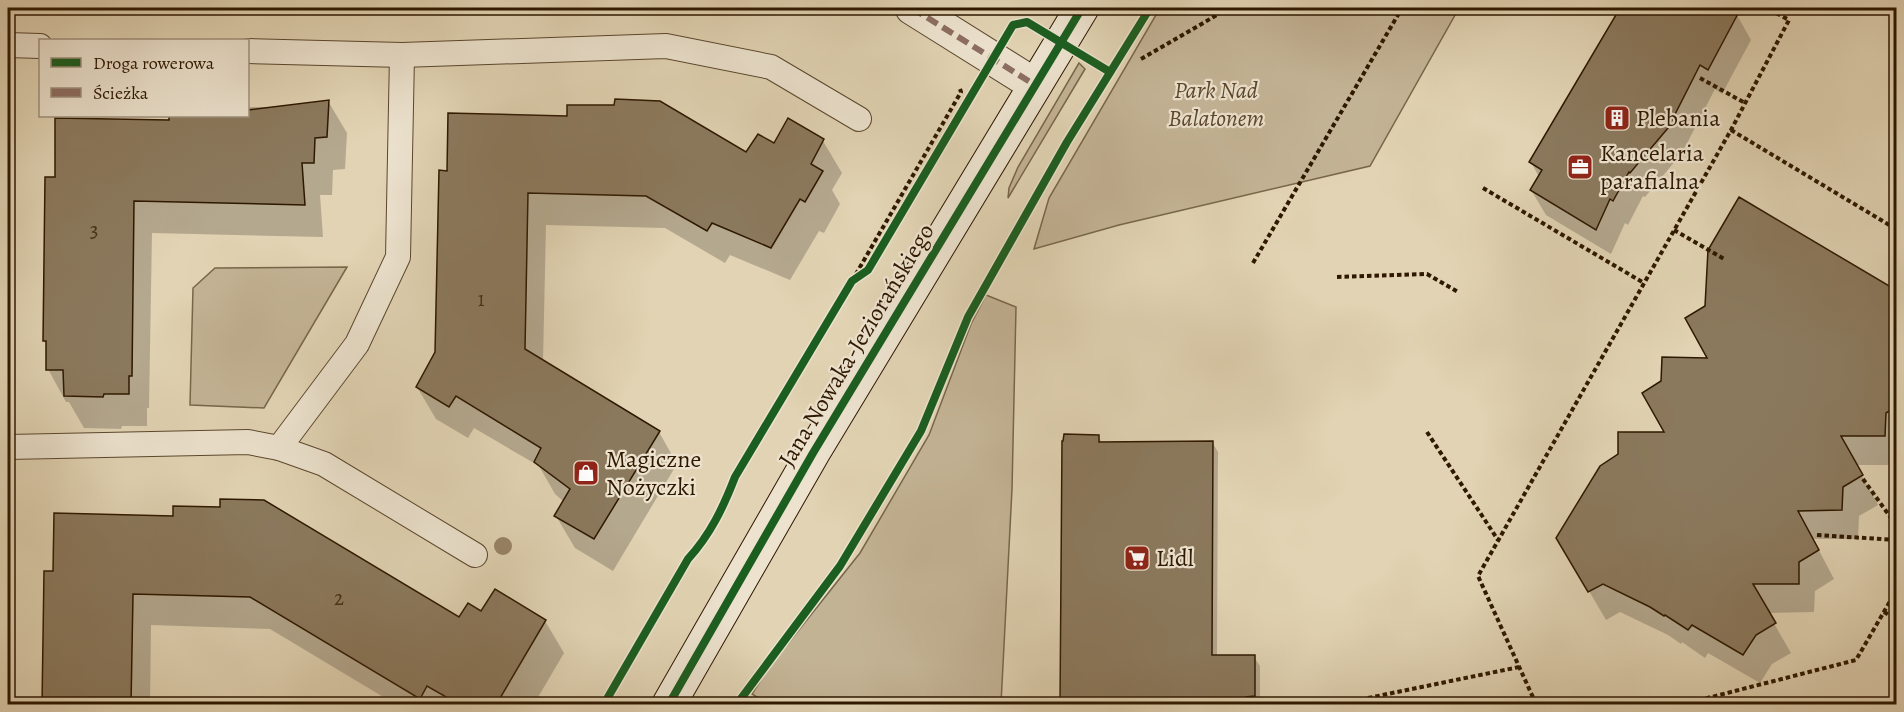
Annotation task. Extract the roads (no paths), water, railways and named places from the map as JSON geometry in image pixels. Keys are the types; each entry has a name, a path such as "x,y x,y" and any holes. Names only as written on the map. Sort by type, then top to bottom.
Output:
{"street":[{"path":"912,8 1035,85"},
{"name":"Jana Nowaka-Jeziorańskiego","path":"669,705 813,453 1082,8"}],"lane":[{"path":"8,45 39,46"},
{"path":"249,51 402,55 666,46 771,67 859,119"},
{"path":"279,448 357,344 398,257 402,55"},
{"path":"8,447 248,442 279,448 324,464 475,555"}],"place":[{"name":"Plebania","path":"1617,118"},
{"name":"Kancelaria parafialna","path":"1580,167"},
{"name":"Magiczne Nożyczki","path":"586,473"},
{"name":"Lidl","path":"1137,558"}],"park label":[{"name":"Park Nad Balatonem","path":"1216,104"}]}
